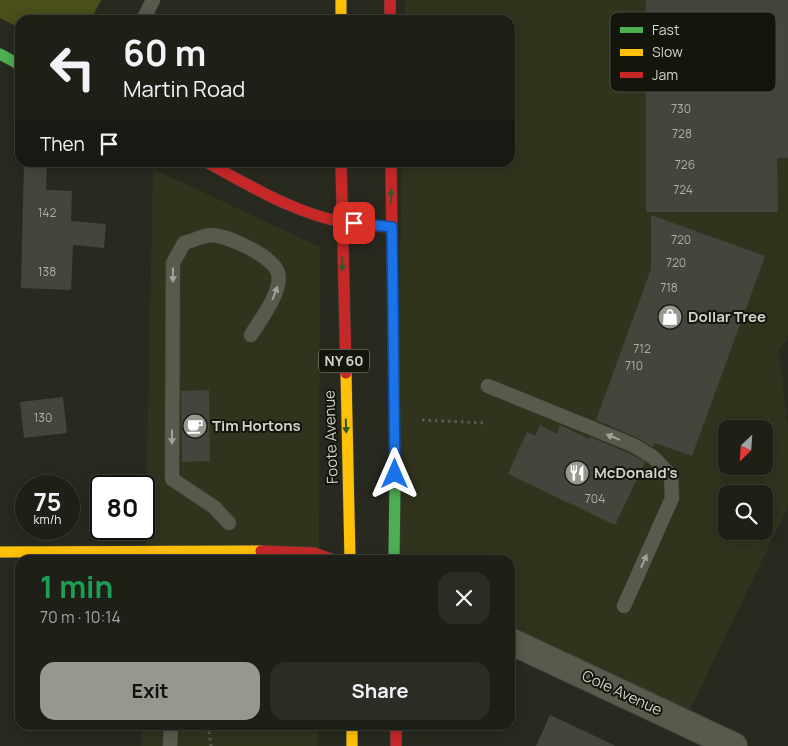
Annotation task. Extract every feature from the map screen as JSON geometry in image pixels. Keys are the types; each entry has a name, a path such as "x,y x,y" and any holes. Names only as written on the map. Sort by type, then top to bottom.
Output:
{"main road":[{"path":"341,0 341,15"},
{"path":"390,0 390,15"},
{"path":"0,54 15,62"},
{"path":"217,167 281,201 341,222 392,227"},
{"name":"Foote Avenue","path":"341,167 350,555"},
{"path":"391,167 395,455 394,555"},
{"path":"0,552 227,550 314,553 319,555"},
{"path":"352,730 352,746"},
{"path":"396,730 396,746"}],"street":[{"name":"Cole Avenue","path":"515,643 734,746"}],"lane":[{"path":"146,15 153,0"},
{"path":"229,523 214,508 172,479 173,263 184,243 210,235 238,242 267,259 278,272 278,285 271,304 251,335"},
{"path":"488,386 633,445 653,456 671,476 672,498 624,606"},
{"path":"170,746 171,730"}],"path":[{"path":"419,420 486,423"},
{"path":"209,730 211,746"}],"shaded area":[{"path":"405,0 788,0 788,337 779,351 788,427 788,507 773,538 773,485 718,485 718,540 772,540 684,722 515,641 515,555 394,555 402,167 515,167 515,15 405,15"},
{"path":"153,169 320,247 319,555 145,555 145,540 155,540 155,475 147,475"},
{"path":"142,730 318,730 318,746 141,746"}],"green space":[{"path":"0,0 101,0 94,15 15,15 15,26 0,18"}],"building":[{"path":"646,0 788,0 788,158 777,158 778,212 646,212 646,92 776,92 776,12 646,12"},
{"path":"24,167 47,167 46,190 72,191 71,221 106,224 104,248 73,245 71,290 21,288"},
{"path":"651,215 765,256 692,456 655,443 653,447 636,437 596,420 651,269"},
{"name":"Tim Hortons","path":"209,390 210,461 182,462 181,391"},
{"path":"63,397 67,433 24,438 20,402"},
{"path":"540,425 557,434 560,425 589,439 590,437 629,453 645,462 615,525 508,474 527,432 535,436"},
{"path":"550,715 616,746 536,746"}],"traffic: fast":[{"path":"0,54 15,62"},
{"path":"394,555 395,483"}],"traffic: slow":[{"path":"341,0 341,15"},
{"path":"346,373 350,555"},
{"path":"0,552 261,551"},
{"path":"352,730 352,746"}],"traffic: jam":[{"path":"390,0 390,15"},
{"path":"215,167 289,205 324,218 361,225 392,227"},
{"path":"341,167 346,373"},
{"path":"391,167 395,483"},
{"path":"261,551 314,553 319,555"},
{"path":"396,730 396,746"}],"place":[{"name":"Dollar Tree","path":"670,317"},
{"name":"Tim Hortons","path":"195,426"},
{"name":"McDonald's","path":"577,473"}],"route":[{"path":"354,223 392,227 395,474"}]}
